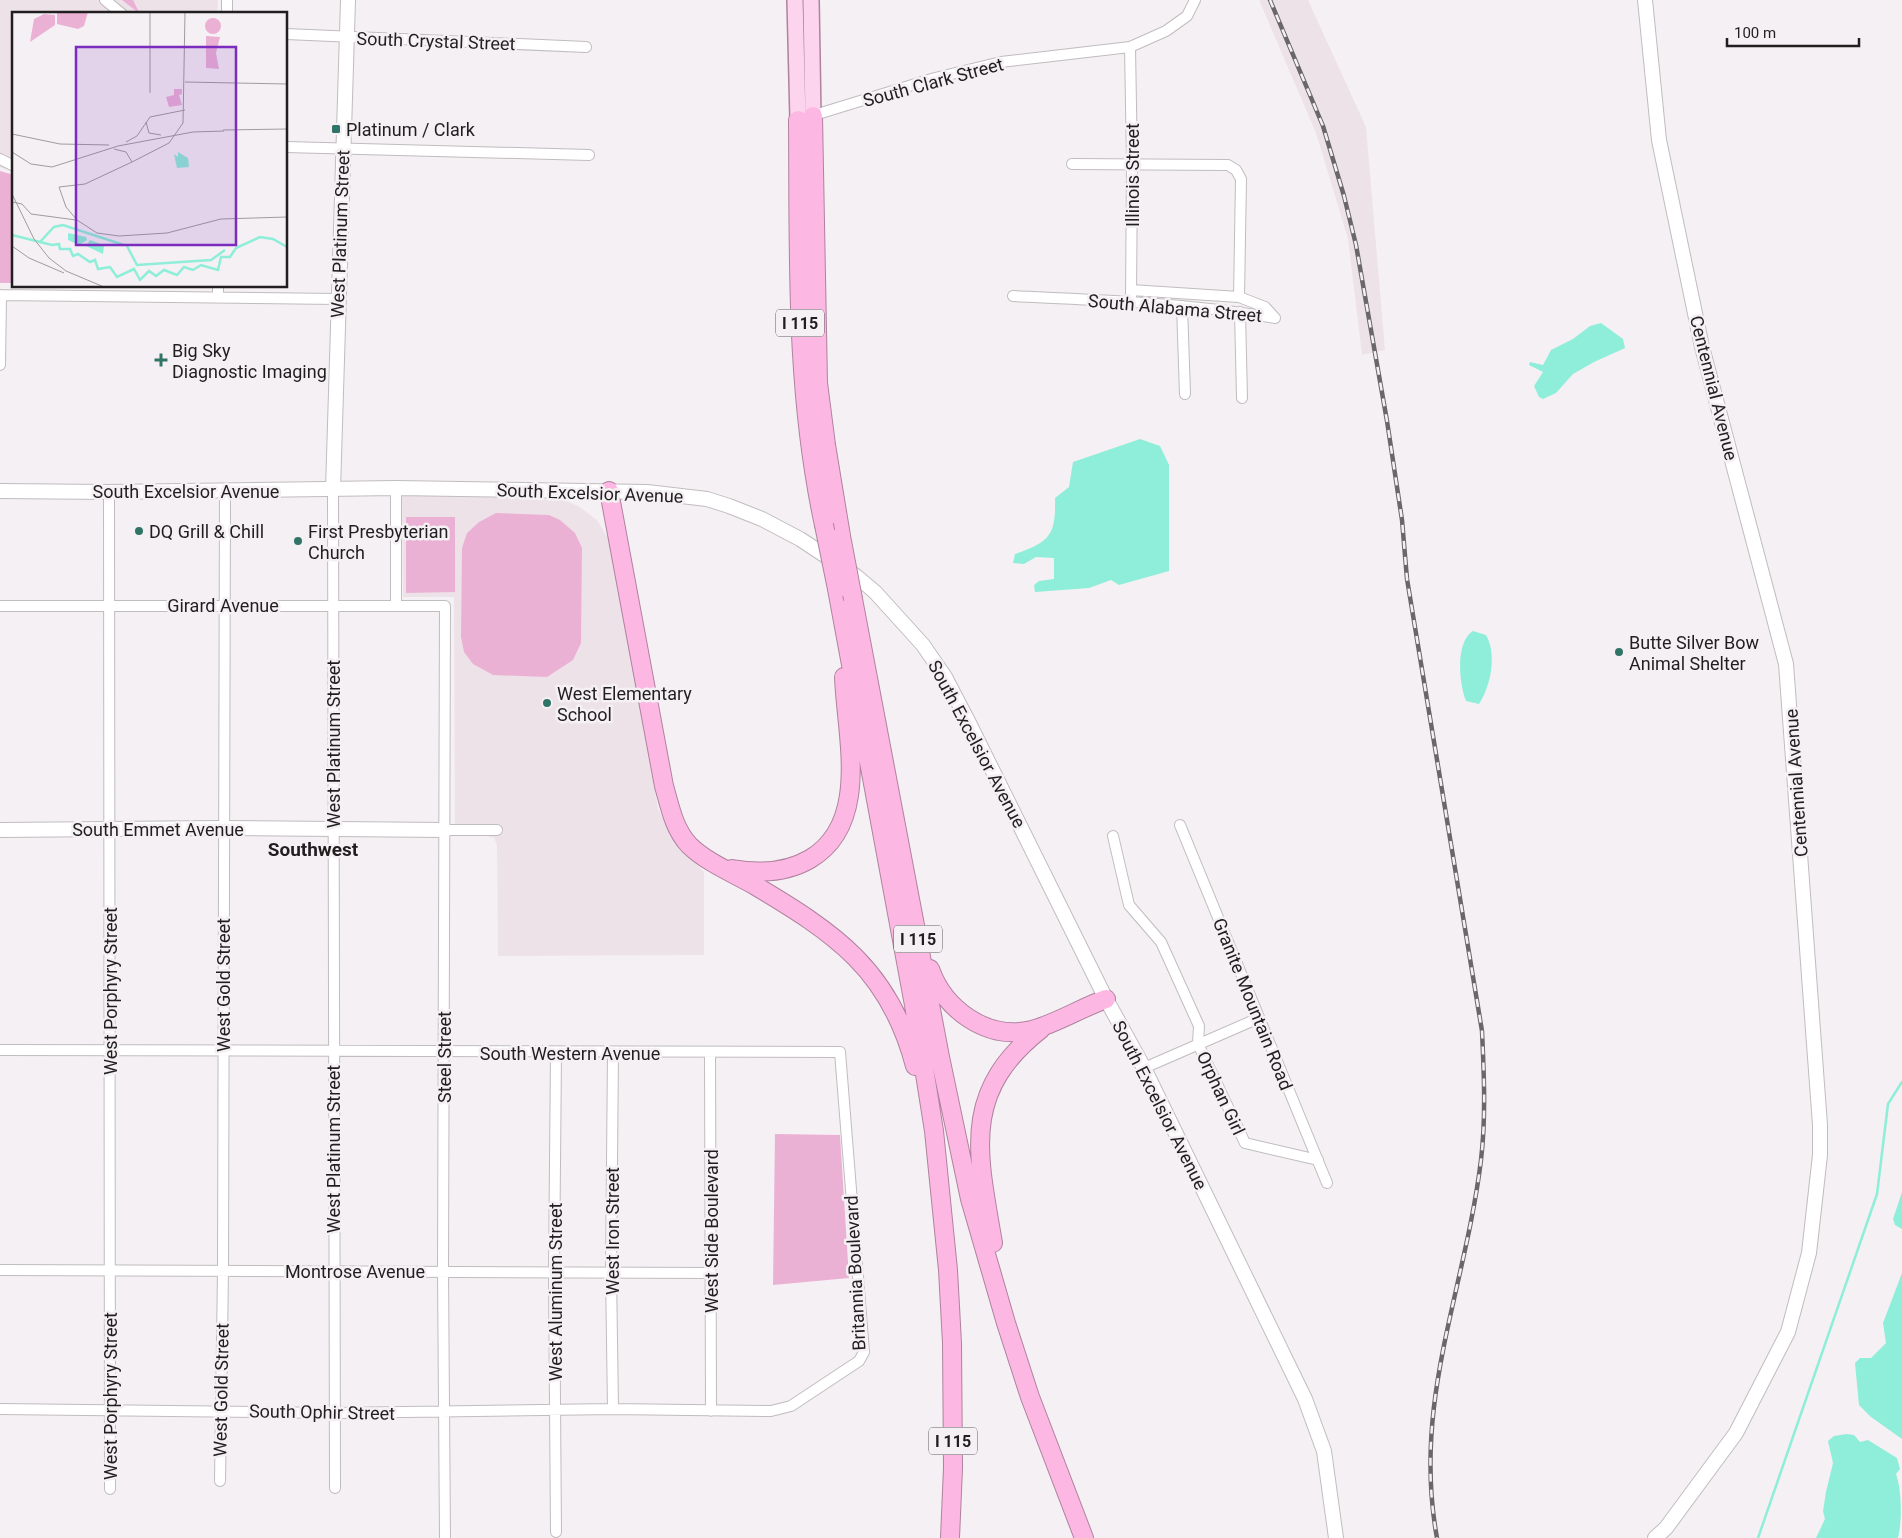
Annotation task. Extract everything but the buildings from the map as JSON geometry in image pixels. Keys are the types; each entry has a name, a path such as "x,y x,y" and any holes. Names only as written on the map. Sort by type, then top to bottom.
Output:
{"highway":[{"name":"I 115","path":"805,118 802,362 813,465 824,525 843,593 897,832 957,1142 970,1199 1006,1323 1030,1397 1084,1538"},
{"name":"I 115","path":"805,118 818,383 841,536 843,593 928,1089 948,1270 952,1343 953,1448 950,1538"},
{"path":"609,491 664,786 674,822 690,845 720,866 803,914 830,933 878,982 902,1025 910,1048 938,1192"},
{"path":"720,866 767,872 798,865 814,856 832,840 843,823 849,804 850,760 843,593"},
{"path":"897,832 925,954 934,980 946,1000 964,1016 983,1025 1003,1031 1032,1030 1106,999"},
{"path":"1006,1323 981,1170 980,1121 996,1077 1029,1038 1048,1024"}],"main road":[{"path":"795,0 805,118"},
{"path":"805,118 812,0"}],"street":[{"path":"105,0 115,7"},
{"name":"West Platinum Street","path":"334,1488 333,490 348,0"},
{"name":"South Clark Street","path":"805,118 935,78 1001,62 1130,47 1166,31 1187,16 1195,0"},
{"name":"Centennial Avenue","path":"1645,0 1659,140 1702,347 1786,664 1820,1125 1820,1155 1810,1253 1788,1332 1736,1433 1666,1533 1655,1538"},
{"name":"South Crystal Street","path":"288,34 586,47"},
{"name":"Illinois Street","path":"1130,47 1132,163 1130,302"},
{"path":"288,147 589,155"},
{"path":"0,158 12,165"},
{"path":"1072,164 1228,165 1236,170 1241,178 1239,297"},
{"name":"South Alabama Street","path":"1014,296 1182,306 1275,318 1265,307 1239,297 1131,290"},
{"path":"0,365 0,295 218,292 338,299"},
{"path":"1182,306 1185,394"},
{"path":"1240,312 1242,398"},
{"path":"396,488 396,606"},
{"name":"South Excelsior Avenue","path":"0,491 109,492 396,488 647,492 707,499 762,519 856,576 894,610 923,645 945,677 1106,999 1144,1068 1305,1399 1324,1451 1336,1538"},
{"name":"West Gold Street","path":"220,1481 223,1270 222,828 224,490"},
{"name":"West Porphyry Street","path":"109,492 110,1490"},
{"name":"Girard Avenue","path":"0,606 445,606"},
{"name":"Steel Street","path":"445,606 446,830 443,1271 445,1538"},
{"name":"Granite Mountain Road","path":"1180,825 1328,1182"},
{"name":"South Emmet Avenue","path":"0,830 222,828 497,830"},
{"path":"1113,836 1129,905 1161,942 1199,1026 1198,1044"},
{"path":"1144,1068 1259,1018"},
{"name":"Orphan Girl","path":"1198,1044 1245,1143 1318,1160"},
{"name":"South Western Avenue","path":"0,1050 444,1053 840,1052"},
{"name":"West Side Boulevard","path":"710,1052 711,1411"},
{"name":"Britannia Boulevard","path":"711,1411 771,1411 784,1409 851,1367 862,1357 840,1052"},
{"name":"West Aluminum Street","path":"556,1053 554,1272 556,1532"},
{"name":"West Iron Street","path":"613,1053 611,1272 613,1409"},
{"name":"Montrose Avenue","path":"0,1270 711,1273"},
{"name":"South Ophir Street","path":"0,1409 335,1413 444,1413 613,1409 711,1411"}],"shaded area":[{"path":"0,0 218,0 217,12 12,12 12,171 0,167"},
{"path":"122,0 133,0 139,12"},
{"path":"1259,0 1308,0 1366,127 1385,350 1362,355 1348,239 1316,133"},
{"path":"0,171 12,174 12,283 0,283"},
{"path":"1601,323 1623,339 1625,348 1573,374 1556,393 1543,399 1539,397 1534,386 1543,372 1529,365 1530,362 1543,365 1551,350 1573,339 1590,326"},
{"path":"1140,439 1160,446 1169,465 1169,571 1119,585 1111,580 1089,588 1035,592 1034,585 1039,581 1054,579 1054,558 1036,557 1024,564 1013,563 1015,554 1043,541 1052,529 1055,498 1069,487 1073,462"},
{"name":"West Elementary School","path":"402,496 555,496 578,506 597,520 612,545 658,809 675,840 704,872 704,955 498,956 497,845 494,838 487,836 455,836 454,597 403,597"},
{"path":"496,513 549,515 560,520 575,533 582,548 581,643 573,660 547,677 493,675 473,664 464,652 461,637 462,548 467,533 479,522"},
{"path":"406,517 455,517 455,592 406,593"},
{"path":"1473,631 1486,635 1492,660 1487,688 1479,704 1466,701 1460,674 1463,644 1467,636"},
{"path":"775,1134 840,1135 849,1278 773,1285"},
{"path":"1902,1192 1902,1229 1895,1225 1893,1219"},
{"path":"1902,1273 1902,1439 1871,1417 1859,1405 1855,1363 1860,1358 1871,1358 1886,1343 1883,1323"},
{"path":"1854,1435 1860,1442 1868,1440 1897,1458 1900,1469 1896,1474 1901,1506 1898,1538 1816,1538 1825,1519 1823,1511 1833,1463 1828,1441 1834,1436"}],"waterway":[{"path":"1758,1538 1877,1194 1888,1104 1902,1082"}],"railway":[{"path":"1270,0 1323,126 1344,196 1356,245 1387,421 1402,520 1407,579 1482,1031 1484,1079 1483,1144 1464,1255 1444,1347 1436,1393 1431,1440 1431,1488 1437,1538"}],"place":[{"name":"Platinum / Clark","path":"336,129"},
{"name":"Big Sky Diagnostic Imaging","path":"161,360"},
{"name":"DQ Grill & Chill","path":"139,531"},
{"name":"First Presbyterian Church","path":"298,541"},
{"name":"Butte Silver Bow Animal Shelter","path":"1619,652"},
{"name":"West Elementary School","path":"547,703"}],"district":[{"name":"Southwest","path":"313,849"}]}
